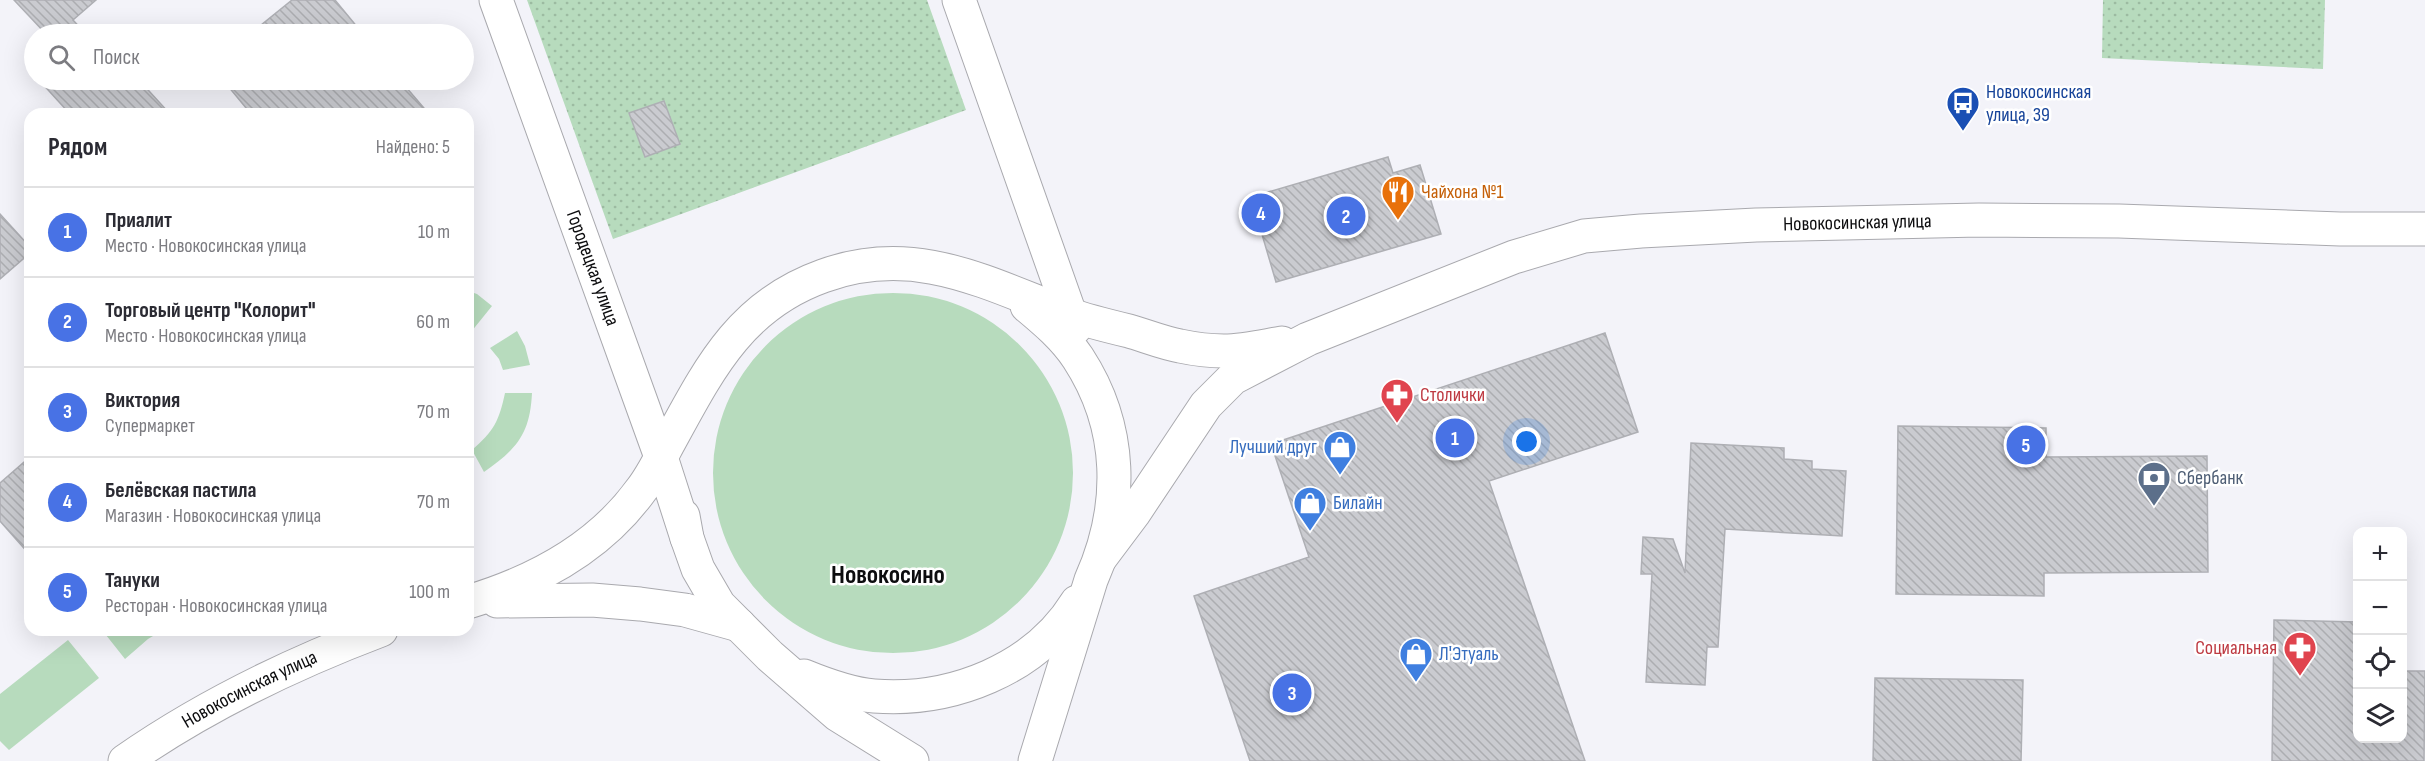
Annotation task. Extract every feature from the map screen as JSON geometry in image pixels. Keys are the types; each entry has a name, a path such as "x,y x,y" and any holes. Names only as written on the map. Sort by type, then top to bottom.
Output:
{"street":[{"name":"Городецкая улица","path":"496,0 661,457 687,538"},
{"path":"958,0 1106,417 1114,456 1115,488 1111,523 1035,761"},
{"name":"Новокосинская улица","path":"1308,339 1514,257 1584,236 1744,226 1979,220 2119,221 2340,230 2425,229"},
{"path":"474,602 533,579 593,541 620,516 642,489 708,372 729,342 753,317 783,295 823,276 864,265 907,263 950,269 1071,315 1179,346 1224,351 1308,339"},
{"path":"989,283 1023,303 1053,328 1077,357 1093,384"},
{"path":"770,656 798,673 834,688 873,696 916,697 958,689 994,675 1026,655 1051,634 1072,611 1096,568 1206,405 1233,378 1308,339"},
{"path":"708,372 693,405 683,436 680,467 680,499 687,538 698,569 719,605 770,656 838,715 912,761"},
{"path":"474,604 517,600 592,600 640,604 685,610 741,626"},
{"name":"Новокосинская улица","path":"125,761 165,733 223,701 286,669 366,636"}],"green space":[{"path":"527,0 927,0 966,110 613,239"},
{"path":"2103,0 2325,0 2323,69 2102,58"},
{"path":"474,293 492,306 474,328"},
{"path":"893,293 928,297 962,307 993,324 1020,346 1042,373 1059,404 1069,438 1073,473 1069,508 1059,542 1042,573 1020,600 993,622 962,639 928,649 893,653 858,649 824,639 793,622 766,600 744,573 727,542 717,508 713,473 717,438 727,404 744,373 766,346 793,324 824,307 858,297"},
{"path":"517,331 525,346 530,365 503,370 499,359 490,348"},
{"path":"505,393 532,393 528,419 520,439 505,456 484,472 474,454 474,448 486,437 500,411"},
{"path":"107,636 153,636 148,639 125,659"},
{"path":"68,640 99,678 9,750 0,741 0,694"}],"building":[{"path":"14,0 96,0 73,20 77,24 37,24"},
{"path":"292,0 335,0 355,24 262,24"},
{"path":"48,90 148,90 165,108 65,108"},
{"path":"231,90 409,90 424,108 246,108"},
{"path":"664,101 680,144 645,157 629,113"},
{"path":"1388,157 1393,173 1420,165 1441,234 1276,282 1251,197"},
{"path":"0,214 24,240 24,258 0,279"},
{"path":"1605,333 1638,432 1489,481 1585,761 1250,761 1194,596 1309,557 1271,444"},
{"path":"1898,426 2046,428 2046,457 2207,456 2208,572 2044,573 2044,596 1896,594"},
{"path":"1691,443 1784,448 1784,459 1812,461 1812,469 1846,471 1842,536 1725,529 1718,647 1707,647 1705,685 1646,682 1652,574 1641,574 1643,537 1673,539 1685,573"},
{"path":"24,462 24,548 0,521 0,483"},
{"path":"2274,620 2353,622 2353,743 2407,743 2407,671 2425,671 2424,761 2272,761"},
{"path":"1875,678 2023,680 2021,761 1873,761"}],"place":[{"name":"Новокосинская улица, 39","path":"1963,132"},
{"name":"Белёвская пастила","path":"1261,213"},
{"name":"Торговый центр \"Колорит\"","path":"1346,216"},
{"name":"Чайхона №1","path":"1398,221"},
{"name":"Столички","path":"1397,424"},
{"name":"Приалит","path":"1455,438"},
{"name":"Тануки","path":"2026,445"},
{"name":"Лучший друг","path":"1340,476"},
{"name":"Сбербанк","path":"2154,507"},
{"name":"Билайн","path":"1310,532"},
{"name":"Социальная","path":"2300,677"},
{"name":"Л'Этуаль","path":"1416,683"},
{"name":"Виктория","path":"1292,693"}],"district":[{"name":"Новокосино","path":"888,575"}]}
